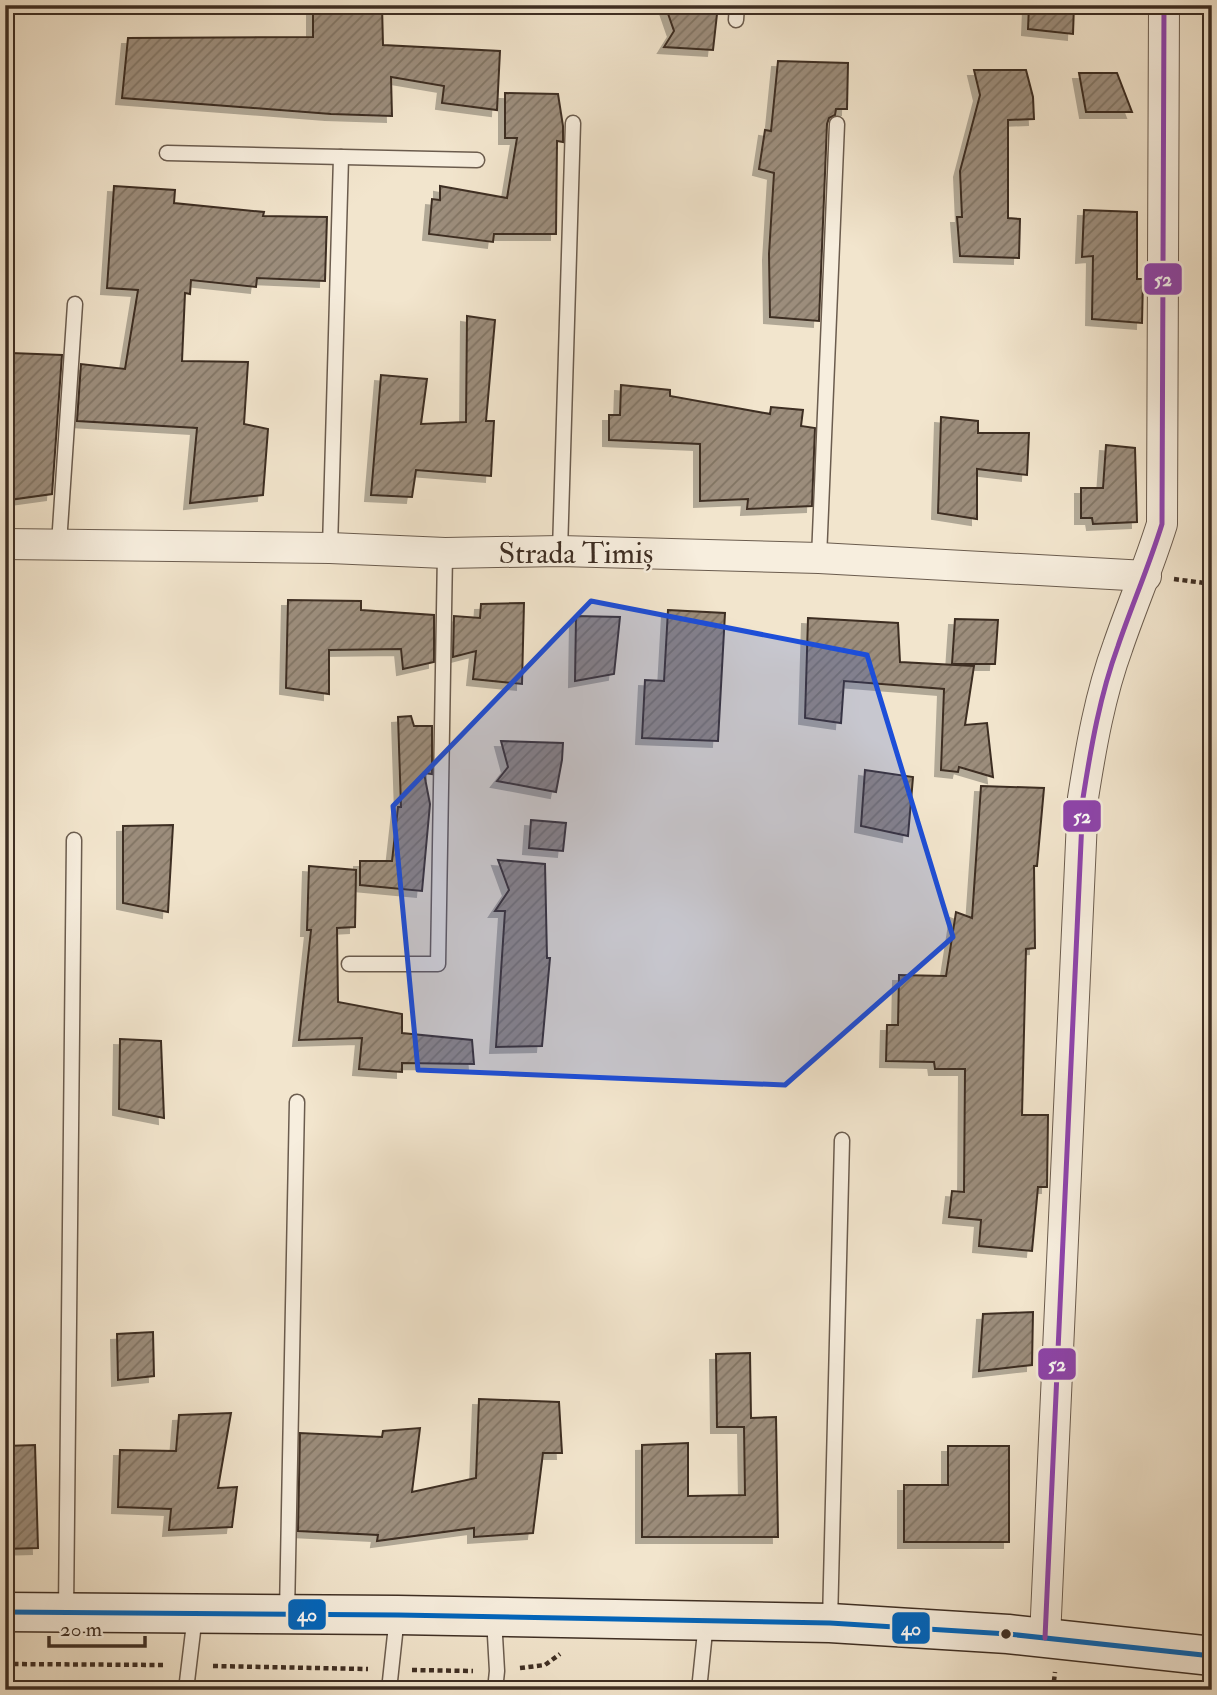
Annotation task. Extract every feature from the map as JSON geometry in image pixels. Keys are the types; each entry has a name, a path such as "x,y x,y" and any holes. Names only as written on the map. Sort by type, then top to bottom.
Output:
{"main road":[{"path":"5,1612 398,1615 830,1623 1043,1656 1212,1656"}],"street":[{"path":"1043,1656 1083,798 1094,730 1106,683 1117,647 1146,576 1162,524 1164,5"},
{"name":"Strada Timiș","path":"5,544 330,548 445,553 560,551 819,558 1146,576"}],"lane":[{"path":"560,551 573,123"},
{"path":"819,558 837,124"},
{"path":"167,153 477,160"},
{"path":"330,548 341,157"},
{"path":"59,544 75,304"},
{"path":"349,964 438,964 445,553"},
{"path":"66,1613 74,841"},
{"path":"287,1614 297,1102"},
{"path":"830,1623 842,1140"},
{"path":"186,1690 195,1613"},
{"path":"389,1690 398,1615"},
{"path":"494,1617 497,1671 495,1690"},
{"path":"698,1690 706,1621"}],"path":[{"path":"5,1664 497,1671 545,1665 567,1648"},
{"path":"1043,1656 1056,1676 1067,1673"}],"highlighted area":[{"path":"591,601 867,655 953,937 785,1085 418,1070 393,806"}],"building":[{"path":"313,5 382,5 383,45 500,51 497,110 442,103 444,86 391,77 392,116 122,98 128,38 313,37"},
{"path":"665,5 718,5 713,50 664,47 674,31"},
{"path":"1029,5 1074,5 1073,34 1028,29"},
{"path":"778,61 848,63 847,109 836,109 835,115 829,118 827,124 819,321 770,317 769,254 774,173 759,169 765,130 771,131"},
{"path":"974,70 1026,70 1033,97 1034,119 1008,120 1008,218 1020,219 1019,258 960,256 957,217 962,217 960,171 980,95"},
{"path":"1079,73 1117,73 1132,112 1086,112"},
{"path":"505,93 558,94 563,142 557,141 556,234 494,234 493,242 429,234 432,199 440,200 440,186 507,198 517,138 505,138"},
{"path":"114,186 175,190 174,203 264,212 263,216 327,217 325,281 257,278 256,287 191,280 190,294 185,293 182,361 248,362 244,424 268,429 263,495 190,503 197,428 77,421 81,364 125,369 138,290 107,288"},
{"path":"1084,210 1137,212 1137,279 1143,279 1142,323 1092,319 1093,256 1082,257"},
{"path":"467,316 495,320 486,421 494,421 491,476 416,470 412,497 371,495 381,375 427,379 421,424 466,422"},
{"path":"11,353 62,355 52,494 9,500"},
{"path":"621,385 670,390 670,396 770,414 771,407 803,410 801,426 815,428 812,506 747,509 748,499 700,501 700,444 609,440 609,415 620,415"},
{"path":"941,417 978,421 978,433 1029,433 1027,475 977,469 977,519 938,513"},
{"path":"1106,445 1135,448 1137,522 1093,524 1092,518 1081,518 1081,488 1103,488"},
{"path":"288,600 361,601 361,610 434,615 434,662 403,669 401,649 329,650 329,694 286,688"},
{"path":"524,603 522,684 473,679 476,651 453,657 454,616 480,618 481,604"},
{"path":"668,610 725,613 718,741 642,738 645,680 664,681"},
{"path":"576,616 620,617 614,674 575,681"},
{"path":"808,618 898,623 900,662 974,666 965,725 987,723 993,777 959,767 958,772 941,770 944,689 844,681 841,723 805,718"},
{"path":"955,619 998,620 995,664 952,664"},
{"path":"411,716 414,726 432,726 432,774 424,773 430,804 422,891 360,885 360,861 392,861 398,807 401,807 398,717"},
{"path":"501,741 563,743 556,792 497,781 508,767"},
{"path":"865,770 913,777 908,836 861,826"},
{"path":"981,786 1044,788 1037,866 1034,866 1035,948 1026,949 1022,1115 1048,1115 1047,1187 1038,1187 1032,1251 979,1246 981,1220 949,1217 952,1191 964,1192 965,1069 935,1069 934,1062 886,1061 887,1025 898,1025 899,975 946,976 956,912 972,918"},
{"path":"531,820 566,823 563,851 529,848"},
{"path":"173,825 168,912 123,903 123,826"},
{"path":"498,860 545,864 547,958 550,958 542,1046 496,1047 505,911 495,911 509,890"},
{"path":"309,866 356,870 355,927 337,928 338,1002 402,1014 402,1033 472,1040 474,1064 402,1063 402,1072 359,1069 362,1038 299,1040 311,930 307,930"},
{"path":"120,1039 161,1041 164,1118 119,1109"},
{"path":"1033,1312 1032,1365 979,1371 983,1314"},
{"path":"153,1332 154,1376 118,1380 117,1334"},
{"path":"750,1353 751,1418 776,1417 778,1537 642,1537 642,1445 688,1443 688,1496 745,1495 744,1427 717,1427 716,1354"},
{"path":"479,1399 559,1402 562,1453 543,1453 533,1533 474,1537 474,1528 377,1541 378,1535 298,1531 300,1433 382,1437 383,1431 420,1428 412,1492 476,1478"},
{"path":"231,1413 218,1488 237,1487 232,1527 169,1530 171,1509 118,1507 120,1450 176,1451 179,1415"},
{"path":"35,1445 38,1548 5,1549 5,1446"},
{"path":"948,1446 1009,1446 1009,1542 904,1542 904,1485 948,1485"}],"transit line":[{"name":"52","path":"1045,1638 1083,798 1106,683 1162,524 1164,5"},
{"name":"40","path":"5,1612 398,1615 830,1623 1008,1634 1212,1656"}]}
